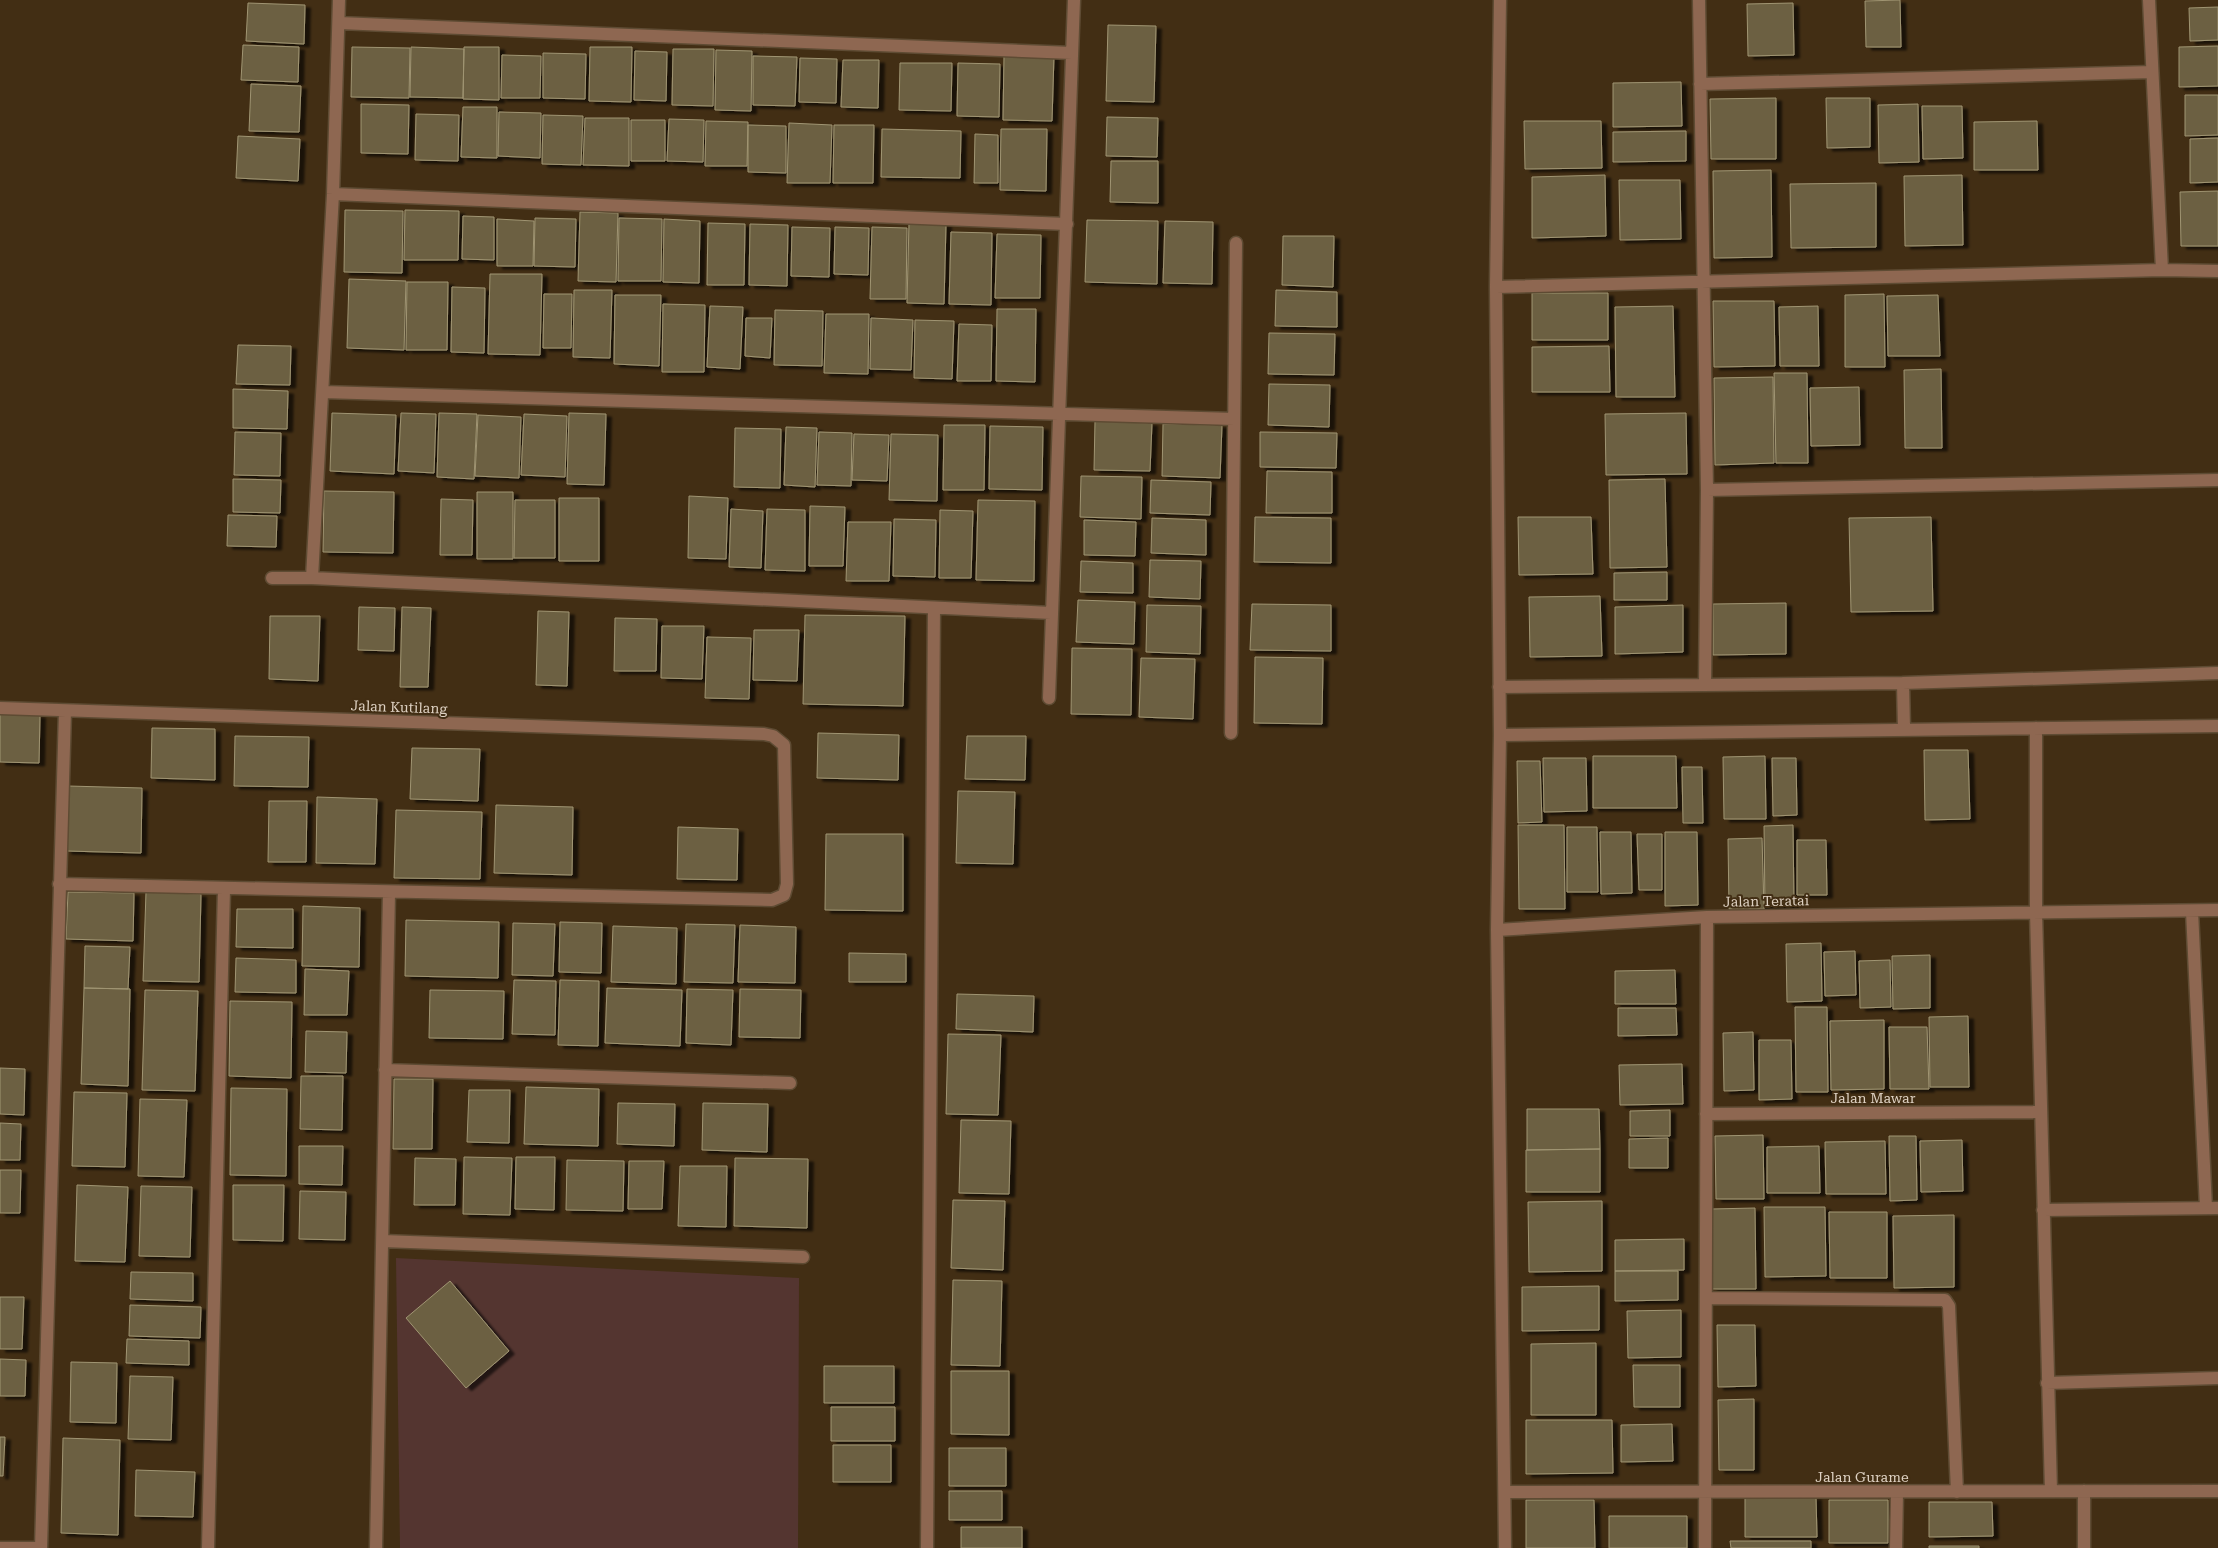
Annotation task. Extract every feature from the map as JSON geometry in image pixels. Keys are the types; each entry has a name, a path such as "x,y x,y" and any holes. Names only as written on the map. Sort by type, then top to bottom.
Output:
{"street":[{"path":"312,578 333,194 339,0"},
{"path":"1049,698 1074,0"},
{"path":"1500,0 1496,287 1500,735 1498,930 1506,1492 1505,1548"},
{"path":"1699,0 1707,490 1705,684"},
{"path":"2149,0 2162,270"},
{"path":"339,23 1072,53"},
{"path":"1700,84 2152,72"},
{"path":"333,194 1067,224"},
{"path":"1231,733 1236,243"},
{"path":"1496,287 2162,270 2218,271"},
{"path":"323,392 1234,419"},
{"path":"1707,490 2218,480"},
{"path":"272,578 312,578 1051,613"},
{"path":"927,1548 934,608"},
{"path":"1499,687 1903,683 2218,673"},
{"path":"1903,683 1904,729"},
{"name":"Jalan Kutilang","path":"0,708 764,734 780,740 784,746 787,884 784,895 781,898 765,900 389,893"},
{"path":"41,1548 65,711"},
{"path":"1500,735 2218,726"},
{"path":"2036,728 2036,912 2050,1491"},
{"path":"59,884 389,893 376,1548"},
{"path":"208,1548 224,889"},
{"name":"Jalan Teratai","path":"1498,930 1707,917 2218,910"},
{"path":"2043,1210 2212,1208 2192,911"},
{"path":"1705,1548 1707,917"},
{"path":"385,1070 790,1082"},
{"name":"Jalan Mawar","path":"1706,1114 2041,1112"},
{"path":"383,1241 803,1258"},
{"path":"1706,1298 1945,1300 1949,1306 1957,1492"},
{"path":"2048,1383 2218,1378"},
{"path":"2084,1491 2084,1548"},
{"name":"Jalan Gurame","path":"1506,1492 2218,1491"},
{"path":"1896,1548 1897,1492"},
{"path":"0,1548 36,1548"}],"shaded area":[{"path":"396,1258 799,1278 798,1548 400,1548"}],"building":[{"path":"1900,0 1901,47 1866,47 1865,1"},
{"path":"248,3 305,5 304,44 246,41"},
{"path":"1793,3 1794,55 1748,56 1747,4"},
{"path":"2218,7 2218,40 2190,41 2189,8"},
{"path":"1108,25 1156,26 1154,102 1106,101"},
{"path":"243,45 299,47 298,82 241,80"},
{"path":"2218,46 2218,86 2179,87 2179,47"},
{"path":"352,47 410,48 409,98 351,97"},
{"path":"411,47 464,49 463,98 410,97"},
{"path":"464,47 499,47 499,100 463,99"},
{"path":"590,47 632,47 631,102 589,101"},
{"path":"673,49 714,49 713,106 672,105"},
{"path":"716,50 752,51 751,111 715,110"},
{"path":"635,51 667,52 666,101 634,100"},
{"path":"543,53 586,54 585,99 543,98"},
{"path":"502,55 541,56 540,98 501,98"},
{"path":"1004,55 1054,55 1052,121 1003,120"},
{"path":"753,56 797,57 795,106 753,105"},
{"path":"800,58 837,59 836,103 799,102"},
{"path":"843,60 879,60 878,108 841,107"},
{"path":"900,63 952,63 951,111 899,110"},
{"path":"958,63 1000,64 999,117 957,116"},
{"path":"1681,82 1682,126 1613,127 1613,83"},
{"path":"251,84 301,86 299,132 249,131"},
{"path":"2185,95 2218,95 2218,135 2185,136"},
{"path":"1776,98 1776,159 1711,159 1710,99"},
{"path":"1826,98 1870,98 1870,147 1827,148"},
{"path":"361,104 409,105 408,154 361,153"},
{"path":"1918,104 1919,162 1879,163 1878,105"},
{"path":"1922,106 1962,106 1963,158 1923,159"},
{"path":"463,107 497,107 497,158 461,157"},
{"path":"499,112 541,113 540,158 498,156"},
{"path":"416,114 459,115 458,161 415,160"},
{"path":"543,115 583,116 581,165 542,164"},
{"path":"1107,117 1158,118 1157,157 1106,156"},
{"path":"585,118 629,118 629,166 583,165"},
{"path":"669,119 704,120 703,162 667,161"},
{"path":"631,120 665,120 665,161 631,161"},
{"path":"706,121 748,122 747,166 705,166"},
{"path":"1524,121 1601,121 1602,168 1525,169"},
{"path":"2037,121 2038,170 1974,170 1974,122"},
{"path":"789,123 832,125 830,183 787,183"},
{"path":"748,125 786,126 786,173 748,172"},
{"path":"834,125 874,125 873,183 833,183"},
{"path":"882,129 961,131 960,178 881,177"},
{"path":"1001,129 1047,129 1046,191 1000,190"},
{"path":"1686,131 1686,161 1613,162 1613,132"},
{"path":"975,134 998,135 998,183 974,183"},
{"path":"238,136 300,139 298,181 236,178"},
{"path":"2218,138 2218,182 2190,183 2190,139"},
{"path":"1111,161 1158,161 1158,203 1110,202"},
{"path":"1771,170 1772,257 1714,258 1713,171"},
{"path":"1605,175 1606,236 1532,238 1532,177"},
{"path":"1962,175 1963,245 1905,246 1904,176"},
{"path":"1619,180 1680,180 1681,239 1620,240"},
{"path":"1876,183 1876,247 1791,248 1790,184"},
{"path":"2218,191 2218,246 2181,246 2180,192"},
{"path":"345,210 403,211 402,273 344,272"},
{"path":"405,210 459,211 458,260 404,260"},
{"path":"580,212 618,213 616,282 578,281"},
{"path":"463,216 494,217 494,260 462,259"},
{"path":"535,218 576,219 575,267 534,266"},
{"path":"619,218 662,219 661,281 618,281"},
{"path":"497,219 534,221 533,266 497,266"},
{"path":"664,219 700,221 699,283 663,282"},
{"path":"1087,220 1158,221 1157,284 1085,282"},
{"path":"1165,221 1213,222 1212,284 1163,283"},
{"path":"708,223 745,224 744,285 707,285"},
{"path":"909,223 946,224 944,304 907,303"},
{"path":"750,224 788,225 787,286 749,285"},
{"path":"792,227 830,228 829,277 791,276"},
{"path":"835,227 869,228 868,275 834,274"},
{"path":"872,227 907,228 906,299 870,299"},
{"path":"951,232 992,233 991,305 949,304"},
{"path":"997,234 1041,235 1040,298 995,298"},
{"path":"1283,236 1334,236 1333,287 1282,285"},
{"path":"490,274 542,274 540,355 488,354"},
{"path":"349,279 406,281 404,350 347,348"},
{"path":"407,282 448,282 447,350 406,350"},
{"path":"452,287 485,288 484,353 451,352"},
{"path":"574,290 612,290 610,358 573,357"},
{"path":"1276,290 1337,292 1337,327 1275,326"},
{"path":"1532,293 1608,293 1608,340 1532,340"},
{"path":"544,294 572,294 571,348 543,348"},
{"path":"1884,294 1885,367 1845,367 1845,295"},
{"path":"615,295 661,295 659,366 614,364"},
{"path":"1938,295 1940,356 1888,356 1887,296"},
{"path":"1713,301 1774,301 1775,366 1714,367"},
{"path":"663,304 705,305 704,372 662,372"},
{"path":"710,306 743,307 740,369 707,367"},
{"path":"1673,306 1675,397 1616,397 1615,307"},
{"path":"1818,306 1819,366 1780,366 1779,307"},
{"path":"997,309 1036,309 1035,382 996,381"},
{"path":"775,310 823,311 822,366 774,365"},
{"path":"826,314 869,314 868,374 824,373"},
{"path":"746,318 772,318 770,358 745,356"},
{"path":"871,318 913,320 911,370 870,369"},
{"path":"915,320 954,321 952,379 914,378"},
{"path":"959,324 992,325 991,381 957,381"},
{"path":"1269,333 1335,334 1334,375 1268,374"},
{"path":"238,345 291,346 290,385 236,384"},
{"path":"1609,346 1610,392 1532,392 1532,347"},
{"path":"1941,369 1942,448 1905,448 1904,370"},
{"path":"1774,373 1807,373 1808,463 1776,463"},
{"path":"1773,377 1774,463 1715,465 1714,378"},
{"path":"1269,384 1330,385 1329,427 1268,425"},
{"path":"1859,387 1860,445 1811,446 1810,388"},
{"path":"233,389 288,391 287,429 233,428"},
{"path":"332,413 396,415 394,474 330,471"},
{"path":"401,413 436,414 434,473 398,471"},
{"path":"439,413 477,414 474,479 437,477"},
{"path":"569,413 606,414 604,485 567,484"},
{"path":"1686,413 1687,474 1606,475 1605,414"},
{"path":"524,414 567,416 565,477 521,475"},
{"path":"478,415 521,417 519,478 475,476"},
{"path":"1095,421 1152,423 1150,471 1094,470"},
{"path":"1163,424 1222,425 1220,478 1162,476"},
{"path":"944,425 985,425 984,490 943,490"},
{"path":"990,426 1043,427 1042,490 989,489"},
{"path":"786,427 817,428 815,487 784,485"},
{"path":"735,428 781,429 780,488 734,487"},
{"path":"235,432 281,433 280,476 234,475"},
{"path":"819,432 852,433 851,486 817,485"},
{"path":"1260,432 1337,433 1336,468 1260,467"},
{"path":"854,434 889,435 887,481 852,480"},
{"path":"891,434 938,435 937,501 889,500"},
{"path":"1267,471 1332,472 1332,513 1266,513"},
{"path":"1081,476 1142,477 1141,519 1080,517"},
{"path":"233,479 281,480 280,513 233,512"},
{"path":"1665,479 1667,567 1610,568 1609,480"},
{"path":"1151,480 1211,482 1210,515 1150,513"},
{"path":"324,491 394,492 393,553 323,552"},
{"path":"477,492 513,492 513,559 477,559"},
{"path":"689,496 728,498 726,559 688,558"},
{"path":"559,498 599,498 599,561 559,561"},
{"path":"441,499 473,500 472,555 440,555"},
{"path":"515,500 555,500 555,558 514,558"},
{"path":"978,500 1035,501 1034,581 976,580"},
{"path":"810,506 845,507 843,566 809,566"},
{"path":"731,509 763,511 761,568 729,567"},
{"path":"767,509 805,510 805,571 765,570"},
{"path":"940,510 973,511 971,578 939,578"},
{"path":"228,515 277,516 276,547 227,546"},
{"path":"1255,517 1331,518 1331,563 1254,562"},
{"path":"1518,517 1591,517 1593,574 1519,575"},
{"path":"1931,517 1933,611 1851,612 1849,518"},
{"path":"1152,518 1206,520 1206,555 1151,553"},
{"path":"894,519 936,520 935,577 893,576"},
{"path":"1084,520 1136,522 1135,556 1084,555"},
{"path":"848,522 891,522 889,581 846,581"},
{"path":"1150,560 1201,561 1200,599 1149,597"},
{"path":"1081,561 1133,563 1133,593 1080,592"},
{"path":"1667,572 1667,600 1614,600 1614,573"},
{"path":"1600,596 1602,656 1530,657 1529,597"},
{"path":"1078,600 1135,602 1134,644 1076,642"},
{"path":"1786,603 1786,654 1713,655 1713,604"},
{"path":"1252,604 1331,605 1331,651 1250,650"},
{"path":"1147,605 1201,606 1200,654 1146,652"},
{"path":"1683,605 1683,652 1615,654 1615,607"},
{"path":"359,607 395,608 394,651 358,650"},
{"path":"402,607 431,608 428,687 400,687"},
{"path":"538,611 569,612 567,686 536,685"},
{"path":"805,615 905,616 903,706 803,704"},
{"path":"270,616 320,616 318,681 269,679"},
{"path":"615,618 657,619 656,671 614,671"},
{"path":"662,626 704,626 702,679 661,678"},
{"path":"754,630 799,630 797,681 753,680"},
{"path":"707,637 751,638 749,699 705,698"},
{"path":"1072,648 1132,649 1131,715 1071,714"},
{"path":"1255,657 1323,658 1322,724 1254,723"},
{"path":"1141,658 1195,659 1193,719 1139,717"},
{"path":"0,714 40,715 39,763 0,762"},
{"path":"152,728 215,729 215,780 151,778"},
{"path":"818,733 899,735 898,780 817,778"},
{"path":"235,736 309,737 308,787 234,786"},
{"path":"967,736 1026,736 1025,780 965,779"},
{"path":"412,748 480,749 478,801 410,799"},
{"path":"1924,750 1968,750 1970,819 1925,820"},
{"path":"1593,756 1676,756 1677,808 1593,808"},
{"path":"1765,756 1766,819 1724,819 1723,757"},
{"path":"1543,758 1586,758 1587,811 1544,812"},
{"path":"1772,758 1796,758 1797,815 1773,816"},
{"path":"1517,761 1540,761 1542,822 1518,823"},
{"path":"1682,767 1702,767 1703,823 1683,823"},
{"path":"68,786 142,788 141,853 66,851"},
{"path":"958,791 1015,792 1013,864 956,863"},
{"path":"317,797 377,799 375,864 316,863"},
{"path":"269,801 307,801 306,862 268,862"},
{"path":"496,805 573,807 572,875 494,873"},
{"path":"396,810 482,812 480,879 394,878"},
{"path":"1518,825 1564,825 1565,909 1519,909"},
{"path":"1793,825 1794,906 1765,906 1764,826"},
{"path":"678,827 738,829 737,880 677,879"},
{"path":"1567,827 1597,827 1598,892 1567,892"},
{"path":"1600,832 1631,832 1632,893 1601,894"},
{"path":"1665,832 1697,832 1698,905 1665,906"},
{"path":"826,834 903,834 903,911 825,910"},
{"path":"1637,834 1662,834 1662,890 1639,890"},
{"path":"1762,838 1764,909 1729,909 1728,839"},
{"path":"1797,840 1826,840 1827,895 1797,895"},
{"path":"68,892 134,893 133,941 66,939"},
{"path":"146,892 201,894 199,982 143,981"},
{"path":"303,906 360,908 359,967 302,966"},
{"path":"237,909 293,909 293,948 236,947"},
{"path":"406,920 499,922 498,978 405,976"},
{"path":"560,922 602,923 601,973 559,972"},
{"path":"513,923 555,924 553,976 512,975"},
{"path":"686,924 735,925 733,983 684,982"},
{"path":"740,925 796,927 795,983 738,982"},
{"path":"613,926 677,928 676,984 611,982"},
{"path":"1821,943 1822,1001 1787,1002 1786,944"},
{"path":"85,946 130,947 128,989 84,988"},
{"path":"1855,951 1856,995 1825,996 1824,952"},
{"path":"849,953 906,954 906,982 849,982"},
{"path":"1930,955 1930,1008 1893,1009 1892,956"},
{"path":"236,958 296,960 296,993 235,992"},
{"path":"1890,960 1891,1007 1860,1008 1859,961"},
{"path":"305,969 349,971 347,1015 304,1015"},
{"path":"1675,970 1676,1004 1615,1004 1615,971"},
{"path":"514,980 556,981 555,1035 512,1034"},
{"path":"560,980 599,981 598,1046 558,1045"},
{"path":"84,988 130,989 128,1086 81,1084"},
{"path":"607,988 682,990 680,1046 605,1043"},
{"path":"687,989 733,990 731,1045 686,1043"},
{"path":"740,989 801,990 800,1038 739,1037"},
{"path":"145,990 198,991 195,1091 142,1090"},
{"path":"430,990 504,991 503,1039 429,1038"},
{"path":"957,994 1034,996 1033,1032 956,1029"},
{"path":"230,1001 292,1002 291,1078 229,1076"},
{"path":"1795,1007 1827,1007 1828,1092 1796,1092"},
{"path":"1618,1008 1676,1008 1677,1035 1618,1036"},
{"path":"1968,1016 1969,1087 1930,1087 1929,1017"},
{"path":"1884,1020 1884,1089 1831,1090 1830,1021"},
{"path":"1889,1027 1927,1027 1929,1089 1890,1089"},
{"path":"306,1031 347,1032 346,1073 305,1072"},
{"path":"1753,1032 1754,1090 1724,1091 1723,1033"},
{"path":"948,1034 1001,1035 998,1115 946,1114"},
{"path":"1759,1040 1791,1040 1792,1099 1759,1100"},
{"path":"1682,1064 1683,1104 1620,1105 1619,1065"},
{"path":"0,1068 25,1069 24,1115 0,1114"},
{"path":"301,1076 343,1076 342,1130 300,1129"},
{"path":"394,1079 433,1079 432,1149 393,1149"},
{"path":"526,1087 599,1089 598,1146 524,1144"},
{"path":"231,1088 287,1089 286,1176 230,1175"},
{"path":"469,1090 510,1090 509,1143 467,1142"},
{"path":"74,1092 127,1093 125,1167 72,1166"},
{"path":"140,1099 187,1100 184,1177 138,1176"},
{"path":"618,1103 675,1104 674,1146 617,1144"},
{"path":"703,1103 768,1104 767,1152 702,1150"},
{"path":"1527,1109 1599,1109 1600,1149 1527,1150"},
{"path":"1670,1110 1670,1136 1630,1136 1630,1111"},
{"path":"961,1120 1011,1121 1009,1194 959,1193"},
{"path":"0,1123 21,1124 20,1160 0,1160"},
{"path":"1763,1135 1764,1199 1716,1199 1715,1136"},
{"path":"1889,1136 1916,1136 1917,1200 1890,1201"},
{"path":"1668,1138 1668,1168 1629,1168 1629,1139"},
{"path":"1962,1140 1963,1191 1921,1192 1920,1141"},
{"path":"1885,1141 1886,1194 1826,1194 1825,1142"},
{"path":"299,1146 343,1146 342,1185 299,1184"},
{"path":"1819,1146 1820,1193 1767,1193 1767,1147"},
{"path":"1600,1149 1600,1192 1526,1192 1526,1150"},
{"path":"464,1157 512,1158 510,1215 463,1214"},
{"path":"516,1157 555,1157 554,1210 515,1209"},
{"path":"415,1158 456,1159 455,1205 414,1205"},
{"path":"735,1158 808,1159 807,1228 734,1226"},
{"path":"567,1160 624,1161 623,1211 566,1210"},
{"path":"629,1161 664,1161 662,1209 628,1209"},
{"path":"680,1166 727,1166 726,1227 678,1226"},
{"path":"0,1170 21,1170 20,1213 0,1213"},
{"path":"77,1185 128,1187 125,1262 75,1261"},
{"path":"233,1185 284,1185 283,1241 233,1240"},
{"path":"141,1186 192,1187 190,1257 139,1256"},
{"path":"300,1191 346,1192 345,1240 299,1239"},
{"path":"953,1200 1005,1201 1003,1270 951,1268"},
{"path":"1602,1201 1602,1271 1529,1272 1528,1202"},
{"path":"1764,1207 1825,1207 1826,1276 1765,1277"},
{"path":"1755,1208 1756,1289 1712,1289 1711,1209"},
{"path":"1829,1212 1887,1212 1887,1278 1830,1278"},
{"path":"1954,1215 1954,1287 1894,1288 1893,1216"},
{"path":"1684,1239 1684,1270 1615,1271 1615,1240"},
{"path":"1615,1271 1678,1271 1678,1300 1615,1301"},
{"path":"131,1272 193,1273 193,1301 130,1299"},
{"path":"953,1280 1002,1281 1000,1366 951,1365"},
{"path":"450,1281 509,1351 466,1388 406,1318"},
{"path":"1599,1286 1599,1330 1522,1331 1522,1287"},
{"path":"0,1297 24,1297 22,1349 0,1349"},
{"path":"130,1305 201,1307 200,1338 129,1336"},
{"path":"1681,1310 1681,1357 1628,1358 1627,1311"},
{"path":"1717,1325 1755,1325 1756,1386 1718,1387"},
{"path":"127,1339 189,1341 189,1365 126,1363"},
{"path":"1596,1343 1596,1415 1531,1415 1531,1344"},
{"path":"0,1359 26,1360 25,1396 0,1396"},
{"path":"71,1362 117,1363 116,1423 70,1422"},
{"path":"1633,1365 1680,1365 1680,1407 1634,1407"},
{"path":"824,1366 894,1366 894,1403 824,1403"},
{"path":"951,1371 1009,1371 1009,1435 951,1434"},
{"path":"130,1376 173,1377 171,1440 128,1439"},
{"path":"1754,1399 1754,1470 1719,1470 1718,1400"},
{"path":"831,1407 895,1407 895,1441 831,1441"},
{"path":"1526,1420 1612,1420 1613,1473 1526,1474"},
{"path":"1672,1424 1673,1461 1621,1462 1621,1425"},
{"path":"0,1437 5,1437 3,1476 0,1476"},
{"path":"63,1438 120,1440 118,1535 61,1533"},
{"path":"833,1445 891,1445 891,1482 833,1482"},
{"path":"949,1448 1006,1448 1006,1486 949,1486"},
{"path":"136,1470 195,1472 193,1517 135,1516"},
{"path":"949,1491 1002,1491 1002,1520 949,1520"},
{"path":"1745,1497 1816,1497 1817,1537 1745,1537"},
{"path":"1526,1500 1594,1500 1595,1548 1526,1548"},
{"path":"1829,1500 1888,1500 1888,1543 1829,1543"},
{"path":"1929,1502 1992,1502 1993,1536 1929,1537"},
{"path":"1609,1516 1687,1516 1687,1548 1609,1548"},
{"path":"961,1527 1022,1527 1022,1548 961,1548"},
{"path":"1730,1541 1811,1541 1811,1548 1731,1548"},
{"path":"1929,1546 1979,1546 1979,1548 1929,1548"}]}
